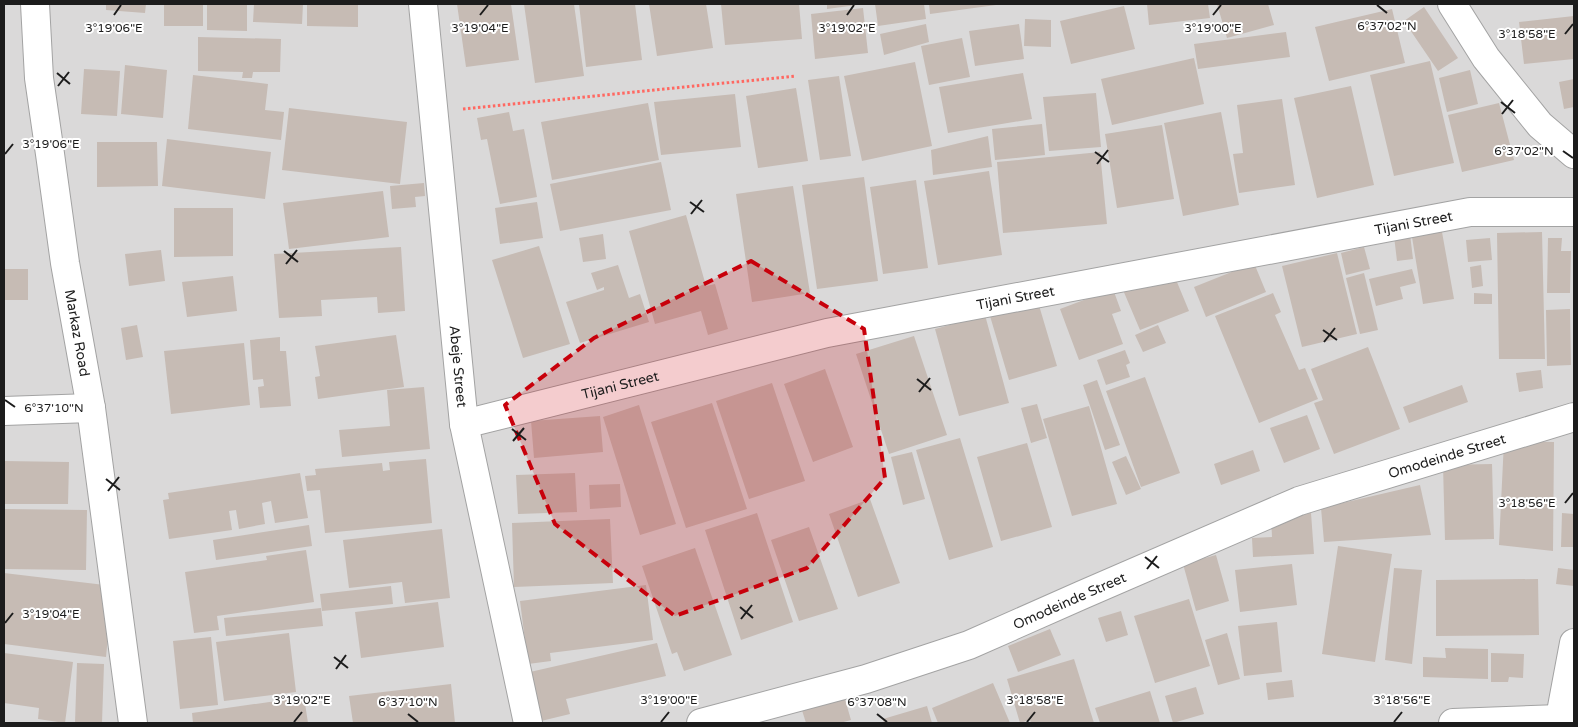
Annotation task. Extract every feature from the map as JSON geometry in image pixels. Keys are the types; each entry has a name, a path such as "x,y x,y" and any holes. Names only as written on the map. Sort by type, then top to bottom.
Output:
{"street":[{"name":"Markaz Road","path":"35,4 40,78 55,193 65,263 91,408 133,723"},
{"name":"Abeje Street","path":"423,4 464,424 528,723"},
{"path":"1452,4 1486,58 1540,125 1574,154"},
{"name":"Tijani Street","path":"464,424 826,333 1470,212 1574,212"},
{"path":"4,411 91,408"},
{"name":"Omodeinde Street","path":"701,723 866,679 969,645 1300,501 1574,417"},
{"path":"1453,723 1559,721 1574,643"}],"path":[{"path":"433,112 796,76"}],"highlighted area":[{"path":"751,261 864,329 885,478 807,568 675,616 555,524 505,405 594,338"}],"shaded area":[{"path":"4,4 1574,4 1574,723 4,723"}],"building":[{"path":"106,4 146,4 145,13 106,10"},
{"path":"164,4 203,4 203,26 164,26"},
{"path":"207,4 247,4 247,31 207,30"},
{"path":"254,4 303,4 302,24 253,22"},
{"path":"307,4 358,4 358,27 307,26"},
{"path":"457,4 511,4 519,60 466,67"},
{"path":"524,4 574,4 584,76 535,83"},
{"path":"579,4 635,4 642,60 586,67"},
{"path":"649,4 706,4 713,48 657,56"},
{"path":"721,4 799,4 802,39 725,45"},
{"path":"827,4 856,4 857,5 827,9"},
{"path":"875,4 924,4 926,19 878,26"},
{"path":"929,4 996,4 996,5 930,14"},
{"path":"1147,4 1208,4 1210,18 1149,25"},
{"path":"1217,4 1268,4 1274,25 1227,38"},
{"path":"1124,6 1135,49 1071,64 1060,21"},
{"path":"1424,7 1458,58 1438,71 1404,21"},
{"path":"863,8 868,53 815,59 811,14"},
{"path":"1392,9 1405,63 1329,81 1315,27"},
{"path":"1574,16 1574,59 1524,64 1519,22"},
{"path":"1025,19 1051,20 1051,47 1024,46"},
{"path":"926,24 929,42 884,55 880,34"},
{"path":"1019,24 1024,59 975,66 969,31"},
{"path":"1286,32 1290,57 1198,69 1194,44"},
{"path":"198,37 281,39 280,72 253,72 252,78 242,78 243,72 198,71"},
{"path":"962,38 970,77 929,85 921,46"},
{"path":"1194,58 1204,104 1112,125 1101,79"},
{"path":"1430,61 1454,163 1394,176 1370,75"},
{"path":"915,62 932,146 862,161 844,76"},
{"path":"125,65 167,70 163,118 121,114"},
{"path":"84,69 120,71 117,116 81,114"},
{"path":"1470,70 1478,104 1447,112 1439,78"},
{"path":"1023,73 1032,119 948,133 939,87"},
{"path":"193,75 268,84 265,110 284,112 281,140 188,129"},
{"path":"839,76 851,156 820,160 808,80"},
{"path":"1574,79 1574,107 1564,109 1559,82"},
{"path":"1351,86 1374,185 1317,198 1294,98"},
{"path":"796,88 808,161 758,168 746,96"},
{"path":"1096,93 1101,147 1049,151 1043,97"},
{"path":"735,94 741,147 661,155 654,102"},
{"path":"1282,99 1295,185 1239,193 1233,154 1243,153 1237,105"},
{"path":"648,103 659,160 552,180 541,122"},
{"path":"1499,103 1514,160 1462,172 1448,115"},
{"path":"289,108 407,122 400,184 282,170"},
{"path":"509,112 513,131 524,129 537,197 500,204 487,139 481,140 477,118"},
{"path":"1221,112 1239,205 1183,216 1164,123"},
{"path":"1042,124 1045,155 995,160 992,129"},
{"path":"1162,125 1174,199 1117,208 1105,134"},
{"path":"988,136 992,167 933,175 931,150"},
{"path":"167,139 271,152 265,199 162,186"},
{"path":"97,142 157,142 158,186 97,187"},
{"path":"1100,152 1107,224 1003,233 997,162"},
{"path":"661,162 671,210 560,231 550,184"},
{"path":"989,171 1002,255 938,265 924,181"},
{"path":"864,177 878,281 817,289 802,185"},
{"path":"916,180 928,268 883,274 870,187"},
{"path":"424,183 425,196 415,197 416,207 392,209 390,186"},
{"path":"793,186 810,293 752,302 736,194"},
{"path":"383,191 389,237 289,249 283,203"},
{"path":"537,202 543,238 500,244 495,208"},
{"path":"174,208 233,208 233,256 174,257"},
{"path":"686,215 706,286 715,284 728,329 708,335 701,311 655,324 629,231"},
{"path":"1442,232 1454,299 1423,304 1412,237"},
{"path":"1542,232 1545,359 1499,359 1497,233"},
{"path":"603,234 606,259 583,262 579,238"},
{"path":"1410,234 1413,259 1397,261 1394,236"},
{"path":"1490,238 1492,260 1468,262 1466,240"},
{"path":"1548,238 1562,238 1561,251 1571,251 1570,293 1547,293"},
{"path":"539,246 570,344 523,358 492,260"},
{"path":"401,247 405,311 378,313 377,297 321,300 322,316 279,318 274,254"},
{"path":"1364,247 1370,269 1346,275 1341,253"},
{"path":"161,250 165,281 129,286 125,254"},
{"path":"1337,253 1357,334 1302,347 1282,266"},
{"path":"1254,263 1266,292 1206,317 1194,287"},
{"path":"618,265 629,298 640,294 649,322 580,343 566,302 604,290 604,287 597,290 591,273"},
{"path":"1481,265 1483,286 1472,288 1470,267"},
{"path":"4,269 28,269 28,300 4,300"},
{"path":"1412,269 1416,283 1400,287 1403,299 1376,306 1369,279"},
{"path":"1172,270 1189,311 1140,330 1123,290"},
{"path":"1364,273 1378,330 1360,334 1346,278"},
{"path":"233,276 237,311 187,317 182,282"},
{"path":"1113,289 1121,311 1112,314 1123,344 1079,360 1060,309"},
{"path":"1273,293 1281,312 1275,315 1299,370 1305,368 1318,399 1259,423 1215,316"},
{"path":"1474,293 1492,294 1492,304 1474,304"},
{"path":"1038,302 1057,366 1009,380 990,316"},
{"path":"1570,309 1571,365 1547,366 1546,310"},
{"path":"985,315 1009,403 959,416 935,329"},
{"path":"137,325 143,357 126,360 121,328"},
{"path":"1158,325 1166,343 1143,352 1135,335"},
{"path":"396,335 404,387 318,399 315,377 320,376 315,346"},
{"path":"914,336 947,435 889,454 856,354"},
{"path":"280,337 280,351 286,351 291,406 260,408 258,387 264,386 263,379 253,380 250,340"},
{"path":"244,343 250,405 171,414 164,351"},
{"path":"1368,347 1400,429 1334,454 1314,403 1323,400 1311,369"},
{"path":"1125,350 1130,363 1126,365 1130,377 1106,385 1097,360"},
{"path":"825,369 853,447 813,462 784,384"},
{"path":"1541,370 1543,388 1519,392 1516,373"},
{"path":"1145,377 1180,473 1141,487 1106,391"},
{"path":"1097,380 1120,445 1105,450 1083,385"},
{"path":"772,383 805,481 749,499 716,401"},
{"path":"1462,385 1468,402 1409,423 1403,407"},
{"path":"424,387 430,449 342,457 339,430 390,426 387,390"},
{"path":"712,403 747,509 686,528 651,422"},
{"path":"1037,404 1047,438 1031,443 1021,408"},
{"path":"639,405 676,524 640,535 603,417"},
{"path":"1089,406 1117,504 1072,516 1043,419"},
{"path":"1307,415 1320,449 1284,463 1270,428"},
{"path":"600,416 603,452 534,458 531,421"},
{"path":"960,438 993,547 949,560 916,450"},
{"path":"1504,441 1554,442 1553,551 1499,545"},
{"path":"1027,443 1052,527 1001,541 977,457"},
{"path":"1253,450 1260,471 1221,485 1214,464"},
{"path":"912,452 925,499 903,505 891,457"},
{"path":"1126,456 1141,489 1126,495 1112,462"},
{"path":"426,459 432,523 325,533 320,490 307,491 305,476 316,475 315,469 382,463 383,471 390,470 389,462"},
{"path":"4,461 69,462 68,504 4,504"},
{"path":"1492,464 1494,539 1445,540 1443,465"},
{"path":"300,473 308,518 275,523 271,501 262,503 265,524 239,529 236,510 229,511 232,530 169,539 163,500 169,499 168,493"},
{"path":"575,473 577,512 518,514 516,475"},
{"path":"620,484 621,507 590,509 589,485"},
{"path":"1420,485 1431,535 1324,542 1321,508"},
{"path":"870,499 900,583 858,597 829,514"},
{"path":"4,509 87,510 86,570 4,569"},
{"path":"757,513 793,622 741,640 705,530"},
{"path":"1311,513 1314,554 1253,557 1252,538 1272,537 1271,516"},
{"path":"1562,513 1574,514 1574,547 1561,547"},
{"path":"610,519 613,583 514,587 512,523"},
{"path":"309,525 312,546 216,560 213,540"},
{"path":"809,527 838,609 799,621 771,540"},
{"path":"442,529 450,598 405,603 402,582 349,588 343,540"},
{"path":"1338,546 1392,554 1375,662 1322,654"},
{"path":"695,548 732,655 684,671 677,652 672,654 642,566"},
{"path":"306,550 314,602 217,616 219,630 194,633 185,572 267,560 266,556"},
{"path":"1216,555 1229,601 1196,611 1183,564"},
{"path":"1292,564 1297,605 1240,612 1235,570"},
{"path":"1394,568 1422,570 1412,664 1385,660"},
{"path":"1558,568 1574,570 1574,586 1556,584"},
{"path":"4,573 113,586 106,657 4,644"},
{"path":"1538,579 1539,635 1436,636 1436,580"},
{"path":"646,585 653,640 550,653 551,661 528,664 520,601"},
{"path":"391,586 393,604 322,611 320,594"},
{"path":"1189,599 1210,666 1155,683 1134,616"},
{"path":"438,602 444,647 361,658 355,612"},
{"path":"321,608 323,626 226,636 224,618"},
{"path":"1121,611 1128,635 1106,642 1098,618"},
{"path":"1277,622 1282,672 1244,676 1238,626"},
{"path":"1050,629 1061,655 1018,672 1008,646"},
{"path":"289,633 296,692 224,701 216,642"},
{"path":"1227,633 1240,679 1218,685 1205,640"},
{"path":"211,637 218,705 180,709 173,641"},
{"path":"657,643 666,676 566,699 570,714 541,721 530,672"},
{"path":"1445,648 1488,649 1488,679 1423,677 1423,657 1446,658"},
{"path":"4,653 73,662 65,723 38,719 39,708 4,703"},
{"path":"1491,653 1524,654 1523,678 1509,677 1508,682 1491,682"},
{"path":"1074,659 1094,723 1031,723 1030,720 1020,723 1007,679"},
{"path":"77,663 104,664 102,723 75,723"},
{"path":"1292,680 1294,697 1268,700 1266,683"},
{"path":"993,683 1010,723 938,723 932,708"},
{"path":"451,684 455,723 353,723 349,696"},
{"path":"1196,687 1204,714 1173,723 1165,696"},
{"path":"1150,691 1160,723 1100,723 1095,708"},
{"path":"844,696 851,720 840,723 806,723 801,707"},
{"path":"304,697 308,723 193,723 192,713"},
{"path":"927,706 932,723 884,723 883,719"}]}
